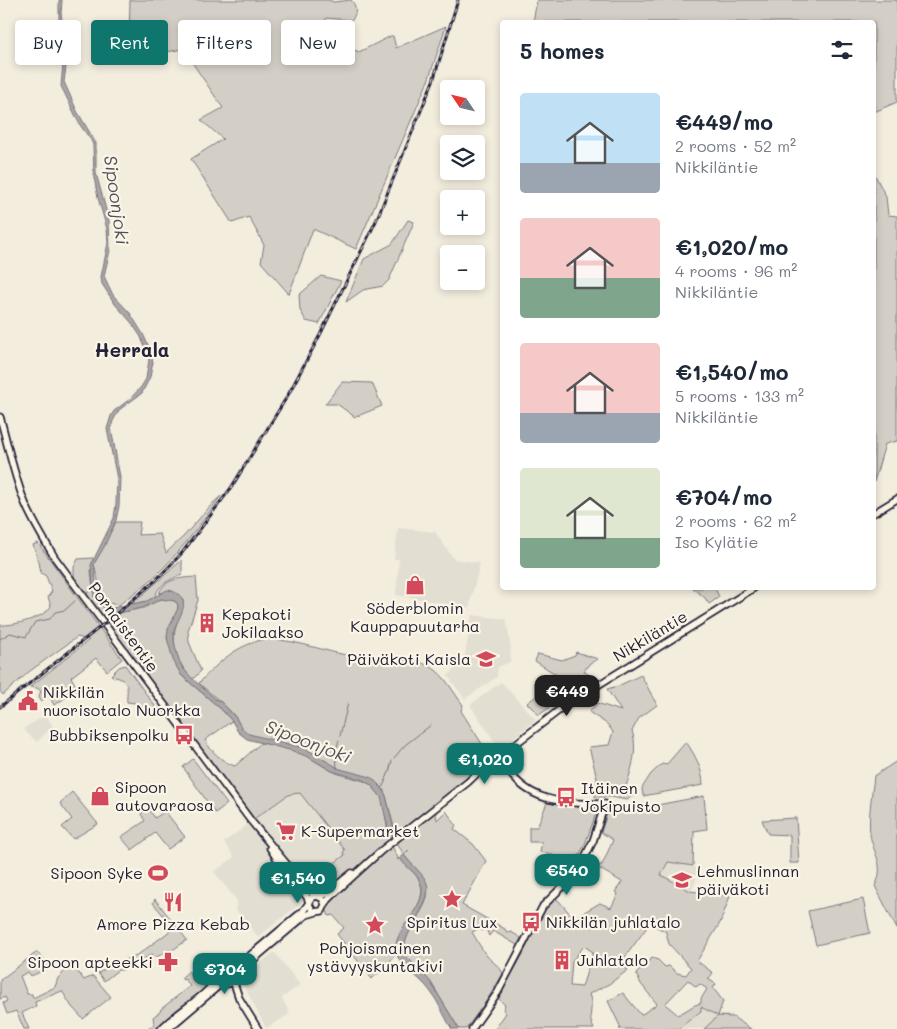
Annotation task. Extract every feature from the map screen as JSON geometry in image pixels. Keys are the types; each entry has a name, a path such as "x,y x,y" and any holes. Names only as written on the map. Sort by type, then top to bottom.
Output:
{"street":[{"name":"Pornaistentie","path":"0,417 22,495 48,545 167,709 261,833 309,891 318,896"},
{"path":"876,512 897,499"},
{"name":"Nikkiläntie","path":"468,782 501,760 514,745 541,722 751,590"},
{"name":"Nikkiläntie","path":"325,904 370,860 468,782 490,762 495,753 501,760"},
{"path":"472,1029 498,992 543,906 571,878 581,865 596,834 604,804 566,802 538,796 523,788 501,760 493,762 492,758"},
{"name":"Pornaistentie","path":"261,833 281,865 309,902"},
{"name":"Nikkiläntie","path":"318,896 326,894 370,860"},
{"path":"161,1029 213,985 221,970 234,969 303,911 312,897 318,896 324,900 325,904 322,910 306,915 234,978 168,1029"},
{"path":"309,902 310,910 317,912"},
{"path":"229,969 234,978 239,998"},
{"path":"218,976 239,998 258,1029"}],"shaded area":[{"path":"59,0 62,0 62,20 59,20"},
{"path":"130,0 328,0 334,2 351,0 356,10 352,20 326,18 326,20 281,20 281,65 355,65 355,50 359,52 391,36 393,36 396,48 446,26 428,81 356,249 313,229 289,294 261,262 264,245 249,217 232,223 191,159 223,139 201,120 223,108 194,65 271,65 271,20 178,20 178,50 168,52 168,20 130,20"},
{"path":"537,0 897,0 897,102 876,111 876,20 533,20"},
{"path":"63,65 66,65 64,82 77,111 96,143 96,173 109,221 110,250 104,276 113,295 130,313 143,334 153,362 150,377 142,393 119,410 111,428 120,477 119,506 116,520 94,564 97,591 106,605 112,608 147,601 167,590 178,594 182,598 183,608 175,628 174,640 180,663 186,672 215,699 221,702 249,734 306,749 340,769 371,777 383,789 386,796 396,838 391,842 381,797 371,785 363,780 332,771 308,757 293,751 247,739 238,732 232,721 221,709 181,675 173,660 167,638 168,629 178,608 175,601 161,599 143,608 113,614 108,612 94,597 91,565 114,518 116,504 117,479 107,429 114,411 130,399 146,379 149,360 141,337 102,284 101,277 108,243 107,229 94,177 93,145 80,125 61,86"},
{"path":"876,177 886,197 888,215 897,216 897,441 885,444 876,475"},
{"path":"408,220 414,222 389,280 383,286 363,290 346,302 364,259 392,244"},
{"path":"321,276 341,281 319,324 306,321 300,310 299,295"},
{"path":"342,382 372,383 382,406 355,417 337,404 325,404"},
{"path":"221,496 197,529 162,570 119,605 107,603 101,592 94,564 116,522 140,522 138,535 160,534 166,553"},
{"path":"398,528 435,532 454,559 480,563 469,608 396,595 399,559 394,559"},
{"path":"38,543 122,659 107,671 96,658 71,677 78,690 54,705 51,699 57,696 55,692 41,701 39,696 41,691 30,687 89,640 77,637 30,671 3,695 0,691 0,625 36,618 51,606 48,597 52,591 46,576 41,573 33,545"},
{"path":"93,558 91,571 94,597 113,614 143,608 161,599 175,601 178,605 177,613 167,638 181,675 221,709 232,721 205,740 214,752 226,762 235,766 261,743 273,745 297,752 332,771 372,785 381,797 391,842 325,892 319,893 311,890 308,884 320,874 318,872 331,862 333,864 345,855 343,852 345,850 300,793 285,797 251,821 74,582 74,567 78,559"},
{"path":"182,560 182,575 165,583 154,598 147,602 131,605"},
{"path":"196,577 198,600 188,631 189,642 201,671 193,679 179,660 174,637 183,599 159,594 161,589 169,582"},
{"path":"695,590 716,590 719,597 709,604"},
{"name":"Päiväkoti Kaisla","path":"472,615 506,619 511,648 510,662 498,667 497,677 465,699 448,676 465,655"},
{"path":"265,639 292,642 357,657 416,661 436,670 463,705 461,711 484,747 483,764 435,808 437,820 446,811 456,825 454,829 473,844 486,861 462,905 505,929 507,933 511,932 521,938 517,945 493,931 489,936 486,929 482,931 480,928 472,932 485,953 500,968 503,974 466,1029 459,1029 430,981 404,954 407,936 425,903 427,888 404,855 409,850 404,854 399,847 386,796 381,788 364,776 335,767 300,748 252,736 242,728 228,708 199,683 236,650"},
{"path":"576,652 598,659 590,663 584,671 593,678 573,691 561,684 549,708 539,715 527,703 559,679 557,675 535,661 538,654 562,660 575,655"},
{"path":"125,665 155,706 151,711 135,703 127,702 127,685 123,680 111,675 119,667"},
{"path":"641,675 657,705 639,718 632,731 635,747 634,755 624,793 634,795 627,800 595,797 597,778 589,747 609,745 613,732 607,724 589,712 597,703 621,711 607,689"},
{"path":"501,682 536,720 508,742 504,743 495,742 470,705"},
{"path":"46,715 53,726 37,742 24,728"},
{"path":"686,742 698,763 703,785 643,796 642,788 651,774 662,764 666,765"},
{"path":"193,759 227,804 215,813 183,767"},
{"path":"897,761 897,929 875,886 878,879 879,866 870,834 870,805 874,776"},
{"path":"72,792 98,824 73,839 62,827 72,819 60,803"},
{"path":"300,793 346,850 345,855 333,865 330,862 319,872 320,874 313,889 300,904 258,937 235,909 237,901 214,872 234,857 224,842 285,797"},
{"path":"704,796 707,829 694,831 693,866 668,862 661,875 690,891 730,896 720,923 697,961 713,973 708,979 716,984 713,988 723,1001 718,1016 701,1007 701,1011 678,1029 619,1029 621,1028 608,1001 623,993 641,1015 657,1004 641,984 636,974 652,958 658,960 665,967 669,966 677,973 686,975 691,968 669,944 666,932 650,923 620,964 628,970 609,984 589,994 591,999 591,1020 594,1029 495,1029 506,1013 503,1010 505,1005 497,997 522,956 536,924 546,907 555,899 558,900 574,918 600,903 611,908 618,894 615,892 622,882 593,865 602,865 613,840 601,832 608,811 642,808","holes":["584,946 593,952 582,987 570,986 572,961","688,980 696,987 700,984 707,989 701,999 701,1003 678,1015 665,1004"]},
{"path":"547,803 595,809 597,811 585,844 570,872 552,854 540,852 542,842 529,842 529,827 537,827"},
{"path":"148,808 155,818 165,811 185,837 168,849 155,833 132,850 121,837 145,821 141,814"},
{"path":"796,818 799,863 790,863 790,835 768,834 762,820"},
{"path":"391,844 398,858 397,860 400,858 417,877 422,892 418,905 399,938 396,953 372,979 337,934 344,928 333,915 329,916 326,909 327,903"},
{"path":"404,855 423,876 428,887 424,905 408,934 404,954 430,981 459,1029 452,1029 430,991 404,966 396,952 396,942 417,906 422,888 418,878 400,858"},
{"name":"Lehmuslinnan päiväkoti","path":"668,862 686,864 699,869 695,884 690,891 661,876"},
{"path":"155,899 187,940 171,951 169,950 157,957 152,954 129,970 122,961 139,954 174,928 153,903"},
{"path":"863,899 870,933 816,945 808,911"},
{"path":"37,952 49,965 47,969 31,976 28,972 20,976 27,994 32,994 33,998 55,987 58,978 72,964 84,980 93,976 111,997 83,1019 72,1007 62,991 35,1002 36,1006 22,1013 29,1029 24,1029 16,1011 7,1014 3,1003 7,1001 5,997 0,999 0,980"},
{"path":"275,953 300,985 282,998 290,1014 266,1028 242,982 245,975"},
{"path":"202,959 216,978 159,1029 148,1029 154,1024 153,1017 190,986 185,979 181,978 189,971 191,973 189,975 195,982 204,976 195,964"},
{"path":"117,963 123,970 118,970 104,981 98,973"},
{"path":"701,1007 718,1016 732,1014 733,1017 726,1029 678,1029 701,1011"},
{"path":"718,1016 733,1017 751,1029 704,1029"}],"waterway":[{"path":"86,594 93,589"},
{"path":"0,639 10,633 26,637 35,622 50,619 55,612 65,610 75,601"},
{"name":"Sipoonjoki","path":"340,736 348,703"},
{"path":"394,758 405,745 431,725"},
{"name":"Sipoonjoki","path":"337,769 336,750 339,740"},
{"path":"382,789 392,761"}],"railway":[{"path":"0,707 156,580 182,553 231,488 288,395 376,221 433,81 458,0"}],"place":[{"name":"Söderblomin Kauppapuutarha","path":"415,585"},
{"name":"Kepakoti Jokilaakso","path":"207,623"},
{"name":"Päiväkoti Kaisla","path":"486,659"},
{"name":"Nikkilän nuorisotalo Nuorkka","path":"28,701"},
{"name":"Bubbiksenpolku","path":"184,735"},
{"name":"Sipoon autovaraosa","path":"100,796"},
{"name":"Itäinen Jokipuisto","path":"566,797"},
{"name":"K-Supermarket","path":"286,831"},
{"name":"Sipoon Syke","path":"158,873"},
{"name":"Lehmuslinnan päiväkoti","path":"682,880"},
{"name":"Spiritus Lux","path":"452,899"},
{"name":"Amore Pizza Kebab","path":"173,902"},
{"name":"Nikkilän juhlatalo","path":"531,922"},
{"name":"Pohjoismainen ystävyyskuntakivi","path":"375,925"},
{"name":"Juhlatalo","path":"562,960"},
{"name":"Sipoon apteekki","path":"168,962"}],"district":[{"name":"Herrala","path":"132,350"}]}
